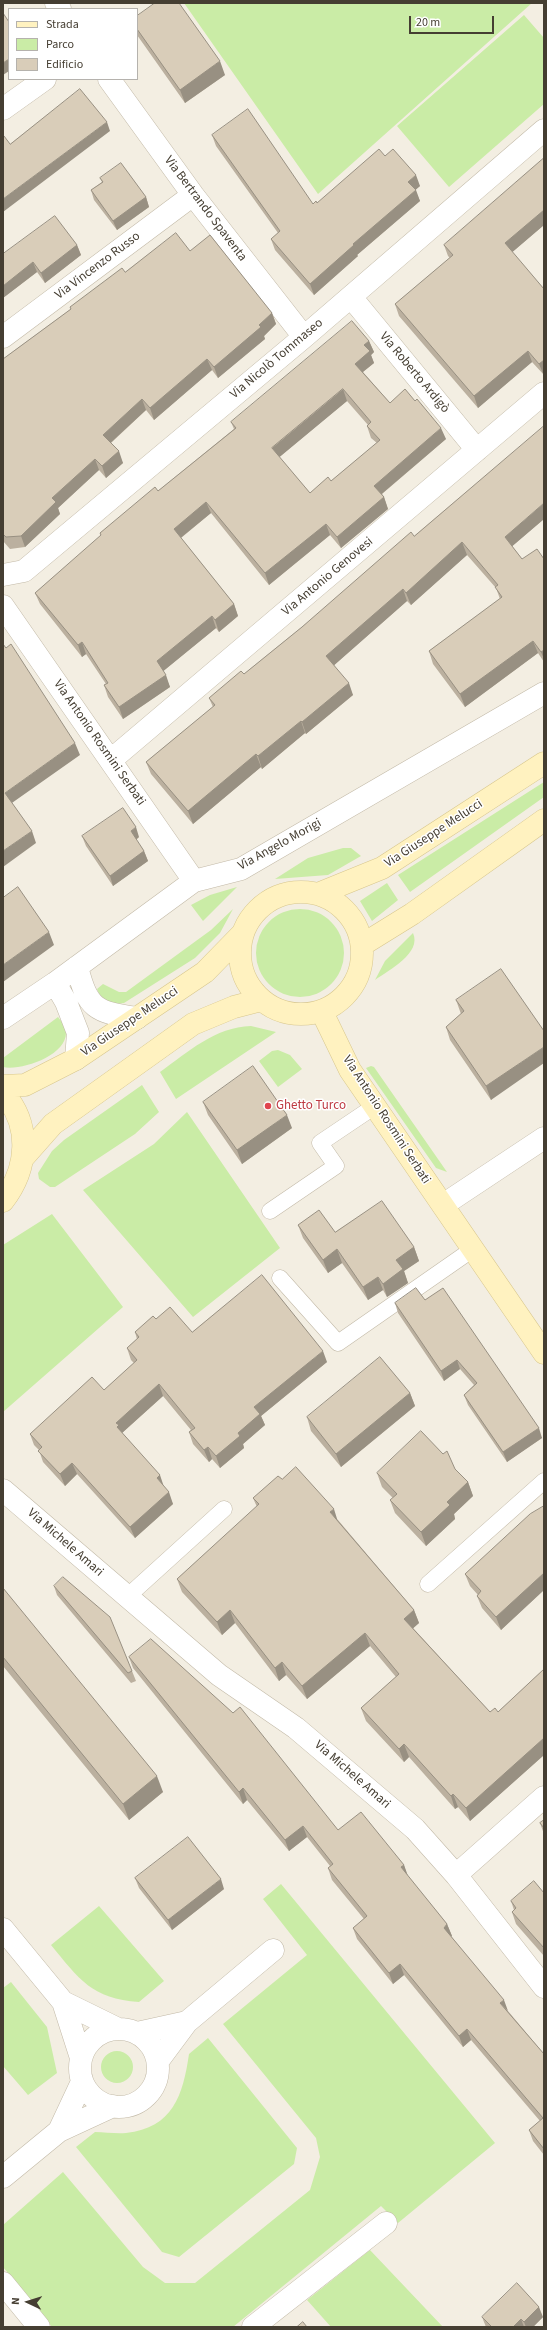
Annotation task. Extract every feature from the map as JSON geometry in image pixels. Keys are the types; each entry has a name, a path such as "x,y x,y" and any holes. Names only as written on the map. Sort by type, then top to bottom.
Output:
{"main road":[{"name":"Via Giuseppe Melucci","path":"318,894 382,868 544,763"},
{"path":"362,945 412,914 544,820"},
{"path":"303,892 318,894 334,901 348,913 357,928 362,945 362,962 358,978 349,992 337,1004 322,1012 306,1015 290,1014 275,1009 261,1000 251,990 244,976 240,962 240,947 243,933 250,918 260,907 273,898 288,893 303,892"},
{"name":"Via Giuseppe Melucci","path":"3,1086 26,1085 76,1059 204,972 243,933"},
{"path":"23,1158 53,1124 193,1024 234,1008 261,1000"},
{"name":"Via Antonio Rosmini Serbati","path":"322,1012 350,1070 544,1353"},
{"path":"3,1093 16,1112 21,1126 24,1142 23,1158 19,1175 3,1201"}],"street":[{"path":"3,109 44,80"},
{"name":"Via Bertrando Spaventa","path":"110,80 193,195 304,337"},
{"name":"Via Nicolò Tommaseo","path":"3,575 24,571 304,337 544,130"},
{"name":"Via Vincenzo Russo","path":"3,337 193,195"},
{"name":"Via Roberto Ardigò","path":"350,297 477,450"},
{"name":"Via Antonio Genovesi","path":"112,760 544,392"},
{"name":"Via Antonio Rosmini Serbati","path":"3,606 112,760 194,881"},
{"name":"Via Angelo Morigi","path":"3,1018 55,983 194,881 245,866 544,693"},
{"path":"77,967 84,992 93,1005 112,1014 137,1018"},
{"path":"55,983 66,1002 78,1033 76,1059"},
{"path":"443,1205 544,1138"},
{"name":"Via Michele Amari","path":"3,1490 219,1675 296,1728 415,1829 456,1875 544,1987"},
{"path":"456,1875 544,1797"},
{"path":"3,1929 63,2002 81,2058"},
{"path":"158,2061 187,2022 273,1950"},
{"path":"3,2177 59,2131 113,2106 133,2104 145,2097 153,2087 158,2075 158,2061 153,2048 145,2038 137,2033 116,2028 63,2002"},
{"path":"137,2033 187,2022"},
{"path":"113,2106 95,2100 86,2090 82,2082 79,2066 88,2042 98,2034 116,2028"},
{"path":"59,2131 82,2082"},
{"path":"254,2327 386,2223"},
{"path":"3,2283 39,2327"}],"lane":[{"path":"270,1211 336,1166 320,1143 375,1106"},
{"path":"280,1278 338,1343 473,1249"},
{"path":"428,1584 544,1482"},
{"path":"127,1597 224,1509"}],"green space":[{"path":"184,3 532,3 318,194"},
{"path":"524,15 544,38 544,104 449,187 397,126"},
{"path":"544,782 544,797 410,892 398,875"},
{"path":"343,848 351,848 361,856 328,875 275,879 308,858"},
{"path":"387,883 398,900 372,921 360,901"},
{"path":"237,887 203,921 191,905 210,895"},
{"path":"233,909 220,933 195,958 124,1003 117,1004 102,1001 97,989 103,984 119,992 126,992 211,930"},
{"path":"300,909 317,913 331,922 340,936 344,953 340,970 331,984 317,993 300,997 283,993 269,984 260,970 256,953 260,936 269,922 283,913"},
{"path":"413,933 415,940 409,954 396,966 375,980 385,961"},
{"path":"58,1017 66,1029 64,1041 59,1049 51,1055 31,1064 11,1068 3,1067 3,1058"},
{"path":"251,1026 276,1032 176,1099 160,1072 202,1042 238,1027"},
{"path":"278,1050 290,1055 302,1069 278,1087 259,1061 272,1051"},
{"path":"371,1066 374,1067 447,1172 436,1168 366,1068"},
{"path":"142,1085 159,1112 135,1134 55,1187 50,1187 39,1179 38,1173 52,1151 64,1140"},
{"path":"187,1112 280,1248 193,1317 83,1190 154,1144"},
{"path":"52,1214 123,1307 3,1412 3,1245"},
{"path":"281,1884 495,2143 398,2223 381,2206 233,2327 52,2327 3,2267 3,2225 63,2172 143,2267 165,2283 195,2283 310,2190 320,2157 316,2138 223,2024 307,1955 263,1899"},
{"path":"99,1906 164,1981 139,2002 109,1997 98,1992 70,1968 51,1945"},
{"path":"11,1982 47,2027 57,2073 28,2095 3,2066 3,1988"},
{"path":"208,2038 297,2148 294,2164 179,2257 162,2252 76,2147 95,2132 126,2133 142,2130 165,2117 179,2096 189,2054"},
{"path":"117,2051 128,2056 133,2067 128,2078 117,2083 106,2078 101,2067 106,2056"},
{"path":"370,2250 443,2327 331,2327 307,2300"}],"building":[{"path":"155,3 179,3 220,61 180,90 138,30 138,15"},
{"path":"3,13 8,20 8,60 3,63"},
{"path":"80,89 107,122 3,199 3,137 4,136 10,144"},
{"path":"248,109 313,204 316,201 317,203 379,149 385,156 393,149 416,175 408,182 416,190 353,244 354,245 310,284 271,239 280,231 212,135"},
{"path":"544,158 544,210 505,243 544,289 544,360 539,364 528,351 474,396 395,304 453,255 444,245"},
{"path":"121,163 146,197 113,221 91,190 103,182 100,178"},
{"path":"55,216 77,245 41,273 33,262 3,286 3,254"},
{"path":"176,233 190,251 210,235 272,313 259,325 261,327 214,367 207,359 150,408 142,399 103,435 119,451 102,466 95,459 52,498 56,502 21,536 6,537 3,534 3,359 71,309 70,307 122,268 125,272"},
{"path":"352,321 369,341 364,345 370,351 355,364 390,403 405,389 415,401 417,399 441,428 374,486 384,497 337,537 326,524 265,573 206,502 174,529 234,604 215,620 212,616 157,661 166,675 119,707 104,685 108,683 82,642 78,645 35,593 101,535 100,533 155,487 158,491 236,428 231,422","holes":["343,389 371,422 367,426 380,440 331,481 328,477 310,493 272,448"]},
{"path":"544,426 544,503 505,537 522,559 537,549 544,559 544,650 541,652 533,641 460,694 429,651 502,597 495,587 498,585 462,542 406,593 403,589 326,656 349,683 258,756 256,754 188,811 146,762 215,705 209,698 241,671 244,674 302,627 411,532 414,536"},
{"path":"3,644 6,648 11,644 75,743 5,793 32,831 3,851"},
{"path":"123,808 136,827 131,831 144,851 110,876 82,836"},
{"path":"18,887 49,932 3,965 3,898"},
{"path":"501,969 544,1031 544,1047 486,1086 446,1027 464,1011 456,1000"},
{"path":"253,1066 287,1115 237,1150 203,1102"},
{"path":"382,1201 414,1247 396,1260 403,1269 383,1284 378,1277 363,1287 337,1249 323,1260 298,1225 319,1210 335,1232"},
{"path":"262,1275 323,1351 254,1407 260,1414 238,1433 240,1436 216,1456 208,1447 204,1450 189,1432 195,1428 159,1384 116,1423 119,1425 117,1427 160,1475 157,1478 169,1492 130,1527 72,1463 60,1474 38,1451 42,1447 30,1434 92,1377 104,1390 137,1360 127,1348 139,1337 135,1332 153,1316 156,1319 170,1307 192,1332"},
{"path":"416,1288 425,1300 443,1288 539,1428 503,1452 464,1395 477,1383 457,1360 441,1371 395,1303"},
{"path":"380,1357 410,1393 336,1454 307,1417"},
{"path":"421,1431 443,1454 447,1451 455,1469 468,1482 447,1502 450,1505 421,1532 390,1500 397,1494 377,1473"},
{"path":"296,1467 334,1509 330,1512 414,1610 404,1619 490,1712 495,1708 498,1712 544,1669 544,1738 466,1808 453,1794 451,1796 404,1744 399,1749 361,1708 399,1674 365,1633 302,1686 282,1662 275,1668 230,1610 217,1622 177,1579 259,1504 253,1498 278,1476 282,1479"},
{"path":"544,1506 544,1573 496,1617 477,1596 481,1591 465,1574 530,1514"},
{"path":"63,1577 110,1617 132,1671 128,1673 54,1586"},
{"path":"3,1588 157,1776 123,1804 3,1657"},
{"path":"151,1639 233,1713 240,1707 338,1830 361,1812 404,1865 401,1867 447,1924 444,1928 504,2000 500,2003 544,2054 544,2149 529,2130 543,2118 467,2029 459,2036 400,1964 389,1973 353,1928 367,1916 328,1868 333,1864 303,1826 285,1840 243,1788 239,1792 129,1657"},
{"path":"544,1820 544,1828 540,1823"},
{"path":"188,1837 221,1879 168,1920 135,1878"},
{"path":"534,1881 544,1893 544,1948 512,1912 516,1908 511,1901"},
{"path":"517,2283 539,2307 524,2322 521,2319 513,2327 492,2327 482,2317"},
{"path":"303,2322 307,2327 297,2327"}],"place":[{"name":"Ghetto Turco","path":"268,1106"}]}
